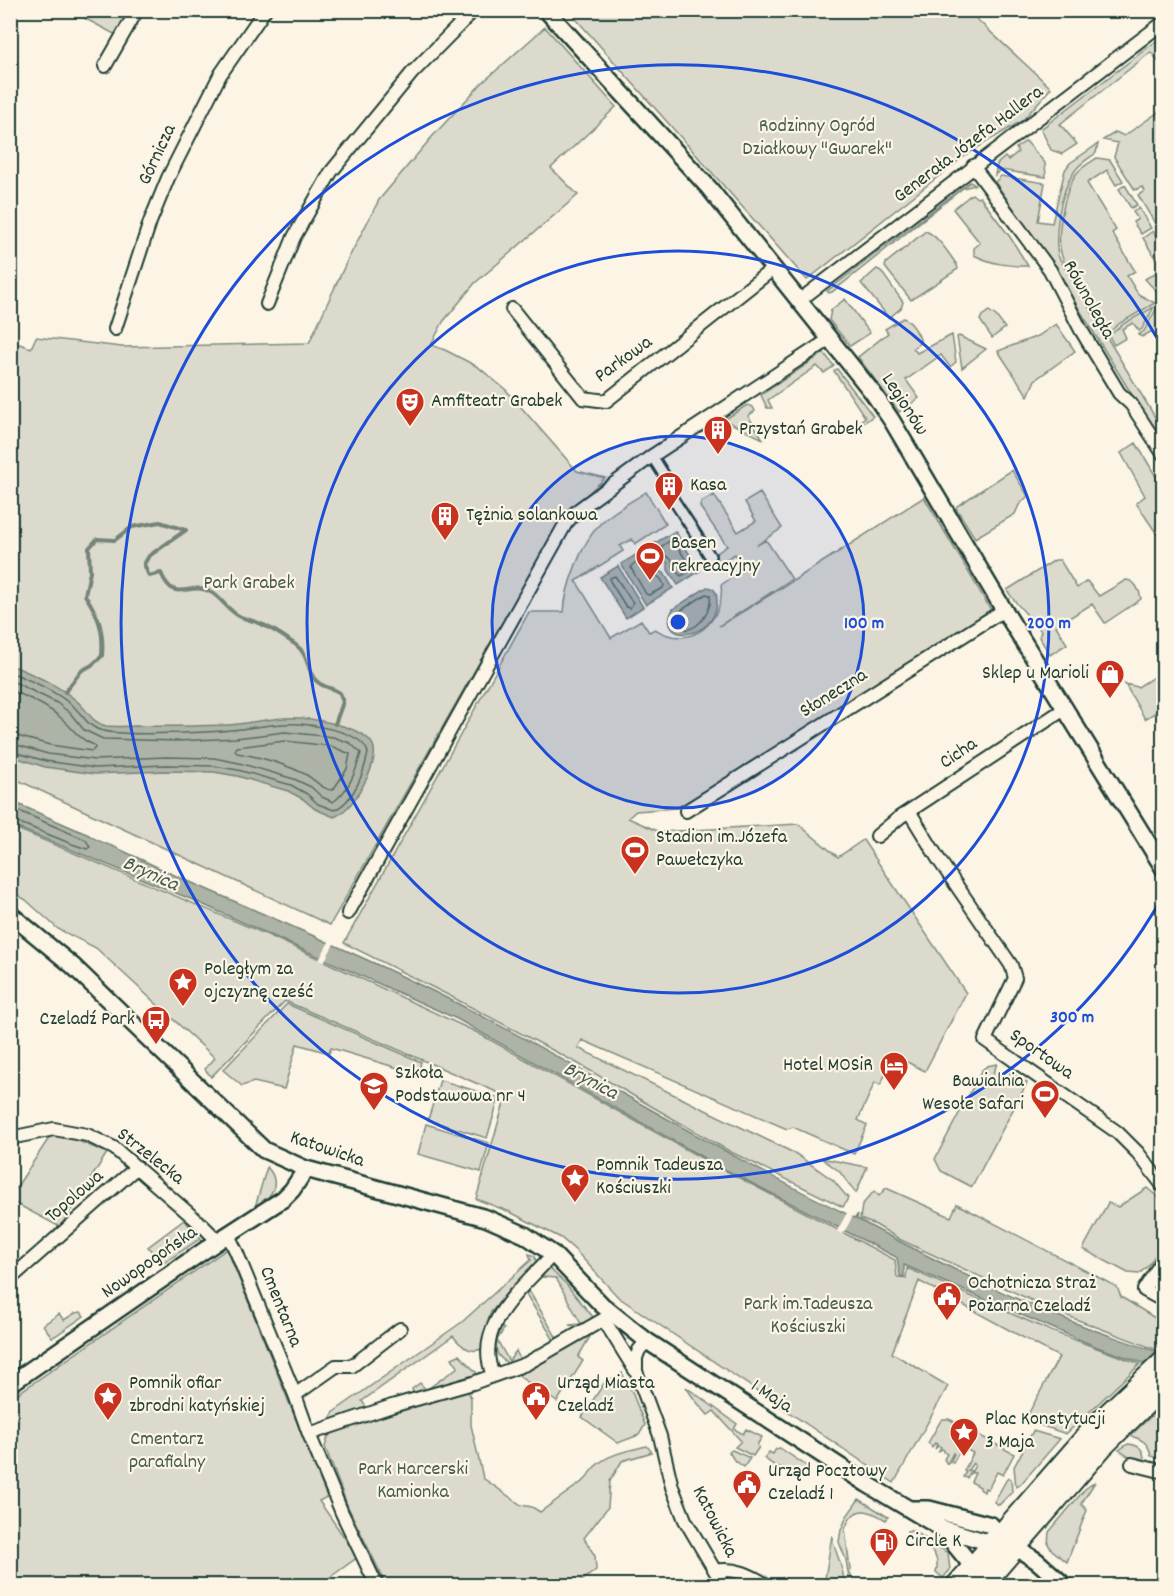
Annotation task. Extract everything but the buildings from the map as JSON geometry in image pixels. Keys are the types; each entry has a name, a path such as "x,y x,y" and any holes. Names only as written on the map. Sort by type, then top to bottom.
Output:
{"main road":[{"path":"982,1586 1154,1386 1164,1361"},
{"path":"956,1586 1098,1423 1154,1386"}],"street":[{"path":"105,66 137,10"},
{"name":"Górnicza","path":"115,329 150,222 168,178 220,75 265,10"},
{"path":"267,304 294,237 331,172 412,73 474,10"},
{"name":"Legionów","path":"546,10 709,188 873,393 1164,869"},
{"name":"Generała Józefa Hallera","path":"800,300 1164,22"},
{"name":"Równoległa","path":"973,166 1050,270 1081,330 1119,393 1131,404 1164,455"},
{"name":"Parkowa","path":"512,309 583,399 606,401 774,268"},
{"path":"348,913 566,523 585,504 652,456 830,339"},
{"path":"652,456 666,478 673,499 710,556"},
{"name":"Słoneczna","path":"686,811 1004,610"},
{"name":"Cicha","path":"876,836 909,811 1065,708"},
{"name":"Sportowa","path":"909,811 939,860 1011,965 1016,978 985,1040 1117,1132 1138,1153 1164,1187"},
{"name":"Katowicka","path":"10,914 82,974 264,1150 306,1169 486,1218 525,1235 553,1254 609,1317 636,1371 660,1436 672,1487 685,1520 724,1586"},
{"name":"Strzelecka","path":"10,1138 54,1128 87,1136 114,1148 223,1238"},
{"name":"Topolowa","path":"10,1279 137,1167"},
{"name":"Nowopogońska","path":"10,1384 283,1199 306,1169"},
{"name":"Cmentarna","path":"223,1238 236,1251 309,1434 373,1584"},
{"path":"493,1375 487,1361 490,1334 499,1313 553,1254"},
{"path":"1164,1258 1144,1290 1164,1301"},
{"path":"309,1434 526,1364 609,1317"},
{"name":"1 Maja","path":"609,1317 867,1484 941,1528 984,1541 1000,1537"},
{"path":"295,1395 336,1366 352,1366 400,1329"},
{"path":"636,1371 639,1350 647,1341"},
{"path":"1132,1464 1164,1472"},
{"name":"1 Maja","path":"910,1509 929,1509 991,1525 1000,1537 1017,1546 1049,1570 1065,1586"},
{"path":"941,1528 971,1568"},
{"path":"715,1571 729,1568 756,1578 768,1586"}],"green space":[{"path":"71,11 103,11 114,16 117,11 132,11 118,36"},
{"name":"Rodzinny Ogród Działkowy \"Gwarek\"","path":"569,11 968,11 1051,88 1023,120 967,154 807,280"},
{"name":"Park Grabek","path":"545,27 616,107 551,168 578,195 475,283 443,322 431,345 478,367 506,390 577,471 605,478 562,517 330,925 11,777 11,341 31,348 36,337 122,347 309,343 346,263 379,200 431,138 481,84"},
{"path":"1163,30 1150,42 1040,125 1040,123"},
{"path":"1163,36 1163,60 1159,62 1151,52 1060,124 1077,144 1062,154 1051,150 1041,129"},
{"path":"1163,109 1163,237 1138,195 1145,191 1142,187 1135,190 1114,157 1118,143 1103,140 1116,132 1124,136"},
{"path":"1026,141 1045,163 1046,177 1000,170 995,175 997,164 1005,157 1008,160 1018,152 1016,148"},
{"path":"1098,144 1096,153 1076,169 1065,190 1058,225 1058,256 1161,427 1152,427 1049,260 995,182 1001,176 1045,183 1038,221 1052,223 1065,170 1070,163"},
{"path":"1097,158 1110,160 1123,181 1116,185 1107,170 1087,183 1116,230 1112,233 1135,271 1127,276 1138,294 1155,303 1120,323 1107,334 1068,270 1060,245 1062,213 1067,192 1079,170"},
{"path":"970,182 975,185 963,188 832,292 827,291"},
{"path":"1125,185 1137,205 1131,208 1119,189"},
{"path":"972,194 977,198 980,197 1028,266 1000,264 974,255 974,248 980,243 953,209"},
{"path":"1139,208 1151,228 1141,234 1133,222 1138,219 1133,212"},
{"path":"926,231 943,246 958,269 911,300 885,267 886,263"},
{"path":"1153,231 1163,248 1163,253 1155,258 1143,238"},
{"path":"1163,258 1163,290 1158,293 1145,279 1162,269 1158,262"},
{"path":"877,269 881,271 903,302 901,308 889,318 861,283"},
{"path":"845,299 870,333 850,346 829,320 831,310"},
{"path":"1159,304 1163,306 1163,350 1152,331 1142,337 1138,335 1144,331"},
{"path":"1154,307 1142,329 1139,331 1133,323 1122,329 1126,338 1114,345 1109,336 1123,324"},
{"path":"989,311 1005,328 992,338 980,320"},
{"path":"903,318 912,325 920,339 921,342 913,348 917,353 952,335 956,362 950,367 941,355 906,380 919,398 899,412 858,357 888,333 885,329"},
{"path":"1056,324 1075,351 1035,380 1028,396 998,351 1038,336"},
{"path":"957,337 986,349 962,368"},
{"path":"824,353 834,366 824,373 817,366 768,400 772,408 767,408 761,395"},
{"path":"837,369 873,416 862,424 858,423 865,417 834,371"},
{"path":"747,405 753,407 755,411 748,416 763,439 724,420"},
{"path":"1136,443 1163,488 1163,543 1136,503 1145,496 1121,453"},
{"path":"1012,470 1028,496 1019,505 1015,514 975,538 956,508 957,506"},
{"name":"Stadion im.Józefa Pawełczyka","path":"646,492 666,524 635,544 632,539 620,546 623,551 576,581 611,638 641,620 649,632 655,629 668,635 690,636 708,625 714,617 719,607 721,585 744,569 735,554 719,563 714,555 727,546 700,507 701,502 714,495 738,532 756,521 745,502 760,493 782,528 757,545 766,540 792,579 719,626 924,497 991,610 715,787 676,808 636,811 628,818 660,832 798,824 838,857 863,840 966,993 925,1071 895,1056 880,1085 875,1082 858,1120 867,1125 854,1154 793,1127 787,1129 582,1040 578,1048 796,1154 833,1180 848,1198 843,1207 729,1151 575,1062 344,943 529,612 564,612 568,590 586,543 609,516"},
{"path":"1055,560 1060,560 1077,588 1087,581 1099,596 1129,580 1140,593 1141,599 1105,623 1092,604 1056,626 1067,644 1050,655 1039,637 1041,631 1007,590"},
{"path":"1163,671 1163,708 1145,719 1125,684 1138,687"},
{"name":"Park im.Tadeusza Kościuszki","path":"10,826 270,936 476,1032 696,1155 895,1260 897,1277 906,1278 907,1268 1051,1331 1140,1364 1066,1434 1025,1420 1059,1357 919,1281 892,1353 948,1386 894,1483 618,1297 561,1238 510,1212 476,1199 506,1096 285,1001 211,1077 205,1069 215,1058 96,948 58,929 26,900 11,891"},
{"path":"287,1004 421,1062 418,1074 331,1048 329,1053 297,1044 284,1089 254,1082 242,1086 223,1070"},
{"path":"997,1064 993,1073 1006,1080 1011,1072 1027,1083 972,1187 941,1171 935,1159 982,1070 987,1066"},
{"path":"440,1080 499,1098 487,1138 428,1120"},
{"path":"426,1124 489,1143 481,1172 418,1154"},
{"path":"51,1135 69,1137 107,1153 60,1227 11,1201 10,1197"},
{"path":"821,1158 867,1167 856,1193 839,1171"},
{"path":"267,1167 274,1179 273,1190 255,1207"},
{"path":"886,1188 951,1217 957,1204 1117,1287 1121,1297 1163,1323 1163,1344 1157,1350 1057,1312 860,1219 862,1205 874,1191 879,1196"},
{"path":"1147,1188 1164,1202 1163,1243 1149,1265 1139,1274 1128,1273 1083,1249 1108,1203 1118,1207"},
{"path":"184,1220 201,1238 162,1264 148,1247"},
{"name":"Cmentarz parafialny","path":"227,1249 327,1497 319,1501 358,1557 319,1585 11,1585 10,1399"},
{"path":"529,1254 535,1256 536,1262 491,1312 483,1348 470,1350 462,1346 453,1336 362,1401 368,1410 326,1424 335,1411 462,1322 531,1260"},
{"path":"548,1267 566,1284 593,1317 580,1328 569,1325 581,1324 556,1278 543,1277"},
{"path":"529,1291 558,1340 555,1342 526,1294"},
{"path":"81,1312 84,1316 55,1336 52,1337 43,1325 59,1314 64,1320"},
{"path":"500,1326 504,1329 497,1340 509,1361 516,1351 521,1361 510,1366 496,1350 494,1337"},
{"path":"592,1333 578,1357 583,1361 557,1402 520,1377 520,1374"},
{"path":"459,1355 476,1372 475,1377 414,1395 412,1389 420,1383 426,1390 458,1367 452,1358"},
{"path":"622,1373 645,1425 639,1435 618,1443 582,1417 608,1377 617,1382"},
{"path":"686,1387 737,1424 734,1429 743,1434 746,1429 762,1437 753,1456 735,1447 741,1441 714,1411 708,1415"},
{"name":"Park Harcerski Kamionka","path":"467,1390 471,1398 471,1425 483,1478 521,1505 532,1507 540,1512 586,1479 591,1471 604,1460 647,1446 652,1452 622,1461 610,1481 608,1507 584,1538 595,1556 596,1570 576,1585 387,1586 348,1507 325,1447 328,1437 333,1432"},
{"path":"1163,1405 1163,1459 1151,1456 1144,1442 1130,1436"},
{"path":"943,1419 949,1419 1014,1454 1003,1475 997,1472 984,1492 971,1482 975,1473 971,1473 975,1465 973,1463 968,1470 971,1471 967,1478 963,1477 973,1453 962,1447 953,1463 950,1462 953,1453 947,1464 944,1459 947,1454 944,1450 939,1451 941,1447 938,1446 935,1449 937,1444 935,1443 931,1448 932,1446 928,1443"},
{"path":"1033,1431 1060,1439 1016,1487 1014,1467"},
{"path":"1128,1444 1140,1448 1144,1460 1129,1457 1119,1450"},
{"path":"780,1448 808,1467 802,1474 775,1466 764,1458 769,1452 773,1454 776,1449"},
{"path":"732,1450 750,1458 744,1467 734,1460 729,1452"},
{"path":"1008,1477 1011,1479 1012,1492 999,1505 994,1502"},
{"path":"1095,1482 1081,1504 1087,1510 1067,1562 1048,1544 1049,1532 1085,1489"},
{"path":"859,1499 888,1517 886,1520 873,1513 862,1511 857,1512 849,1521 845,1529 852,1585 850,1585 846,1560 839,1542 847,1516"},
{"path":"907,1531 914,1531 948,1553 950,1570 943,1578 936,1572 934,1554"},
{"path":"832,1535 843,1572 844,1585 824,1585"}],"water":[{"path":"675,531 700,571 678,585 668,570 668,563 662,561 652,545"},
{"name":"Basen rekreacyjny","path":"649,547 658,563 658,570 664,573 673,588 646,605 621,564"},
{"path":"618,566 643,607 626,618 600,577"},
{"path":"707,587 712,588 717,595 714,615 698,631 688,634 678,633 672,628 669,620 673,609"},
{"path":"11,665 63,690 94,719 106,726 229,725 284,718 305,719 346,727 367,738 374,749 373,762 357,796 344,811 334,817 315,809 288,791 237,776 214,772 165,771 95,774 45,767 11,756"},
{"name":"Brynica","path":"11,801 412,981 524,1038 743,1161 855,1218 858,1214 857,1219 944,1264 1003,1293 1063,1318 1163,1353 1163,1370 1097,1347 904,1265 904,1277 900,1276 897,1258 894,1256 722,1168 457,1019 193,900 11,825"}],"pier":[{"path":"330,940 335,942 324,962 319,960"},
{"path":"848,1211 854,1214 843,1234 837,1231"}],"waterway":[{"path":"65,692 81,671 102,656 100,624 85,595 90,572 89,548 97,539 115,540 132,527 160,522 185,530"},
{"path":"186,530 149,556 144,564 149,576 161,573 166,583 177,590 203,589 211,592 231,611 267,627 300,648 313,677 322,685 340,693 343,702 335,724"}],"place":[{"name":"Amfiteatr Grabek","path":"410,428"},
{"name":"Przystań Grabek","path":"718,456"},
{"name":"Kasa","path":"669,512"},
{"name":"Tężnia solankowa","path":"445,542"},
{"name":"Basen rekreacyjny","path":"650,582"},
{"name":"Sklep u Marioli","path":"1110,700"},
{"name":"Stadion im.Józefa Pawełczyka","path":"635,876"},
{"name":"Poległym za ojczyznę cześć","path":"183,1008"},
{"name":"Czeladź Park","path":"156,1046"},
{"name":"Hotel MOSiR","path":"894,1092"},
{"name":"Szkoła Podstawowa nr 4","path":"374,1112"},
{"name":"Bawialnia Wesołe Safari","path":"1045,1120"},
{"name":"Pomnik Tadeusza Kościuszki","path":"575,1204"},
{"name":"Ochotnicza Straż Pożarna Czeladź","path":"947,1322"},
{"name":"Pomnik ofiar zbrodni katyńskiej","path":"108,1422"},
{"name":"Urząd Miasta Czeladź","path":"536,1422"},
{"name":"Plac Konstytucji 3 Maja","path":"964,1458"},
{"name":"Urząd Pocztowy Czeladź 1","path":"747,1510"},
{"name":"Circle K","path":"884,1568"}]}
